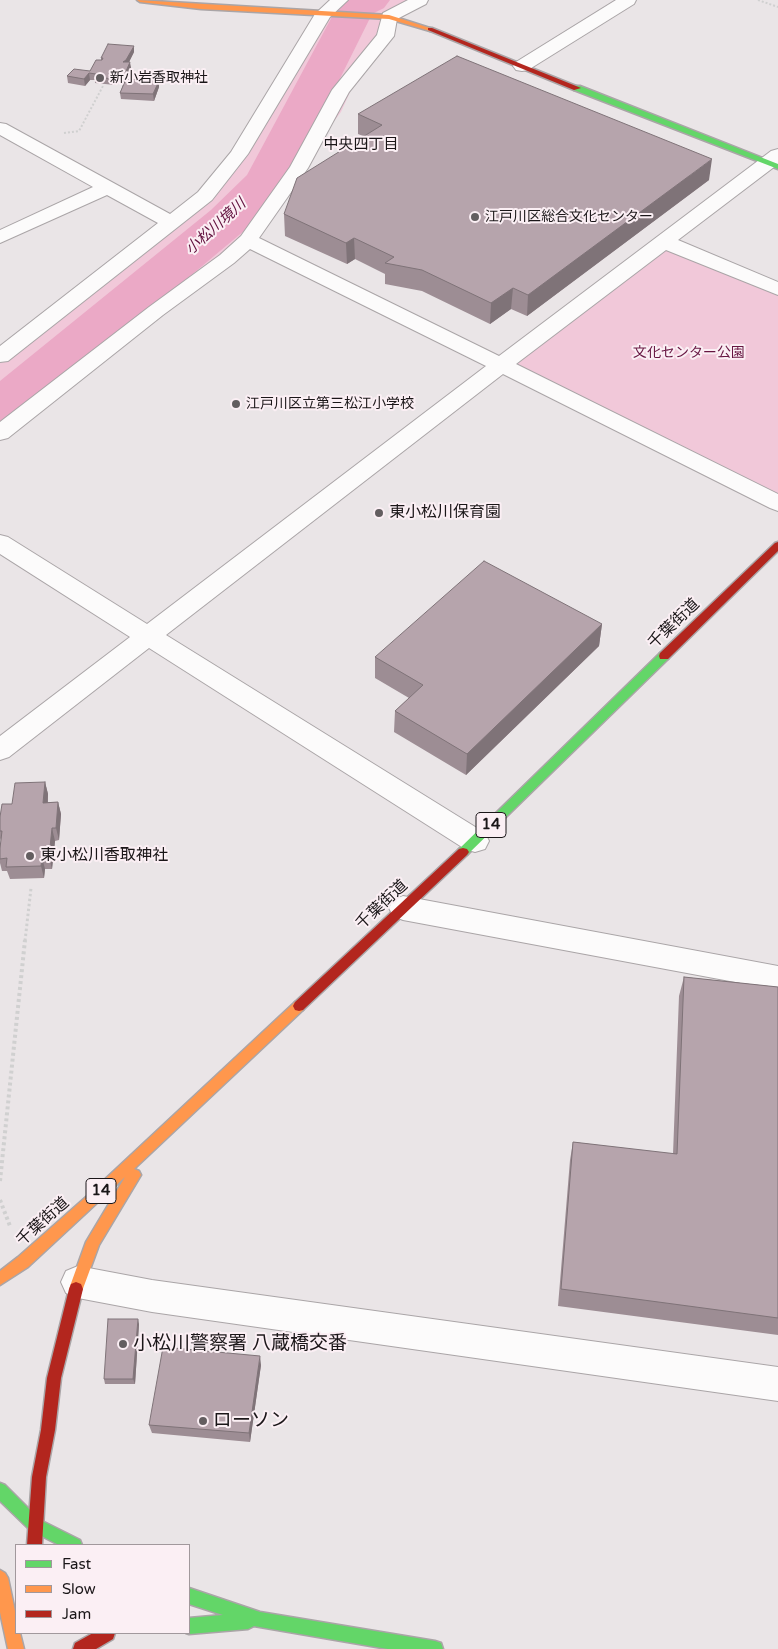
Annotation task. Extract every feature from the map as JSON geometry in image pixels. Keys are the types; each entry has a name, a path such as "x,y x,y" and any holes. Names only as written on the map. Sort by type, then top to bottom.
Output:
{"main road":[{"path":"140,0 201,7 335,9 381,16 427,28 774,161"},
{"name":"千葉街道","path":"0,1279 23,1262 199,1101 474,841 778,545"},
{"path":"34,1544 39,1477 48,1430 54,1378 78,1282 93,1242 116,1202 143,1163 199,1101"},
{"path":"0,1490 35,1526 73,1544"},
{"path":"0,1578 16,1649"},
{"path":"190,1596 260,1620 435,1649"},
{"path":"190,1626 260,1620"},
{"path":"81,1649 105,1634"}],"street":[{"path":"0,433 156,311 227,259 248,240 299,168 341,90 385,36 381,16 420,0"},
{"path":"522,66 628,0"},
{"path":"0,356 205,196 240,154 335,9"},
{"path":"0,128 171,222"},
{"path":"0,146 24,141"},
{"path":"0,750 501,365 774,161"},
{"path":"0,237 109,187"},
{"path":"248,240 778,503"},
{"path":"665,242 778,289"},
{"path":"0,543 474,841"},
{"path":"403,908 778,978"},
{"path":"78,1282 152,1296 778,1384"}],"path":[{"path":"758,0 778,7"},
{"path":"24,141 79,131 103,86"},
{"path":"0,1181 31,888"}],"green space":[{"path":"346,0 411,0 392,10 376,35 341,112 245,238 0,426 0,363 210,199 327,18"},
{"name":"文化センター公園","path":"667,248 778,294 778,495 514,365"}],"building":[{"path":"108,44 134,46 123,62 130,62 124,76 116,75 115,79 94,77 96,74 89,73 84,79 67,76 74,69 90,71 96,60 102,60 103,58 101,58"},
{"name":"江戸川区総合文化センター","path":"457,56 712,159 528,295 513,288 491,303 422,270 385,263 394,257 354,238 346,243 284,214 297,178 382,125 358,114"},
{"path":"126,79 159,81 153,94 120,93"},
{"path":"484,561 602,624 467,754 395,711 423,685 375,657"},
{"path":"45,782 43,803 58,802 56,828 52,828 49,857 42,857 41,866 6,867 7,858 0,859 2,831 0,831 0,817 2,804 12,804 15,783"},
{"path":"684,977 778,987 778,1318 561,1289 573,1142 677,1154"},
{"path":"108,1319 138,1319 133,1379 104,1379"},
{"path":"163,1347 260,1356 249,1433 149,1425"}],"waterway":[{"name":"小松川境川","path":"0,405 27,387 228,220 266,181 356,7 370,0"}],"traffic: fast":[{"path":"577,88 778,167"},
{"path":"463,852 664,656"},
{"path":"0,1490 35,1525 73,1544"},
{"path":"190,1596 260,1620 435,1649"},
{"path":"190,1626 248,1621"}],"traffic: slow":[{"path":"140,0 201,7 389,17 430,29"},
{"path":"0,1279 23,1262 92,1200 299,1006"},
{"path":"76,1289 93,1242 134,1175"},
{"path":"0,1578 16,1649"}],"traffic: jam":[{"path":"430,29 577,88"},
{"path":"664,656 778,545"},
{"path":"299,1006 463,852"},
{"path":"34,1544 39,1477 48,1430 54,1378 76,1289"},
{"path":"81,1649 105,1634"}],"place":[{"name":"新小岩香取神社","path":"100,78"},
{"name":"江戸川区総合文化センター","path":"475,217"},
{"name":"江戸川区立第三松江小学校","path":"236,404"},
{"name":"東小松川保育園","path":"379,513"},
{"name":"東小松川香取神社","path":"30,856"},
{"name":"小松川警察署 八蔵橋交番","path":"123,1344"},
{"name":"ローソン","path":"203,1421"}],"district":[{"name":"中央四丁目","path":"361,145"}]}
